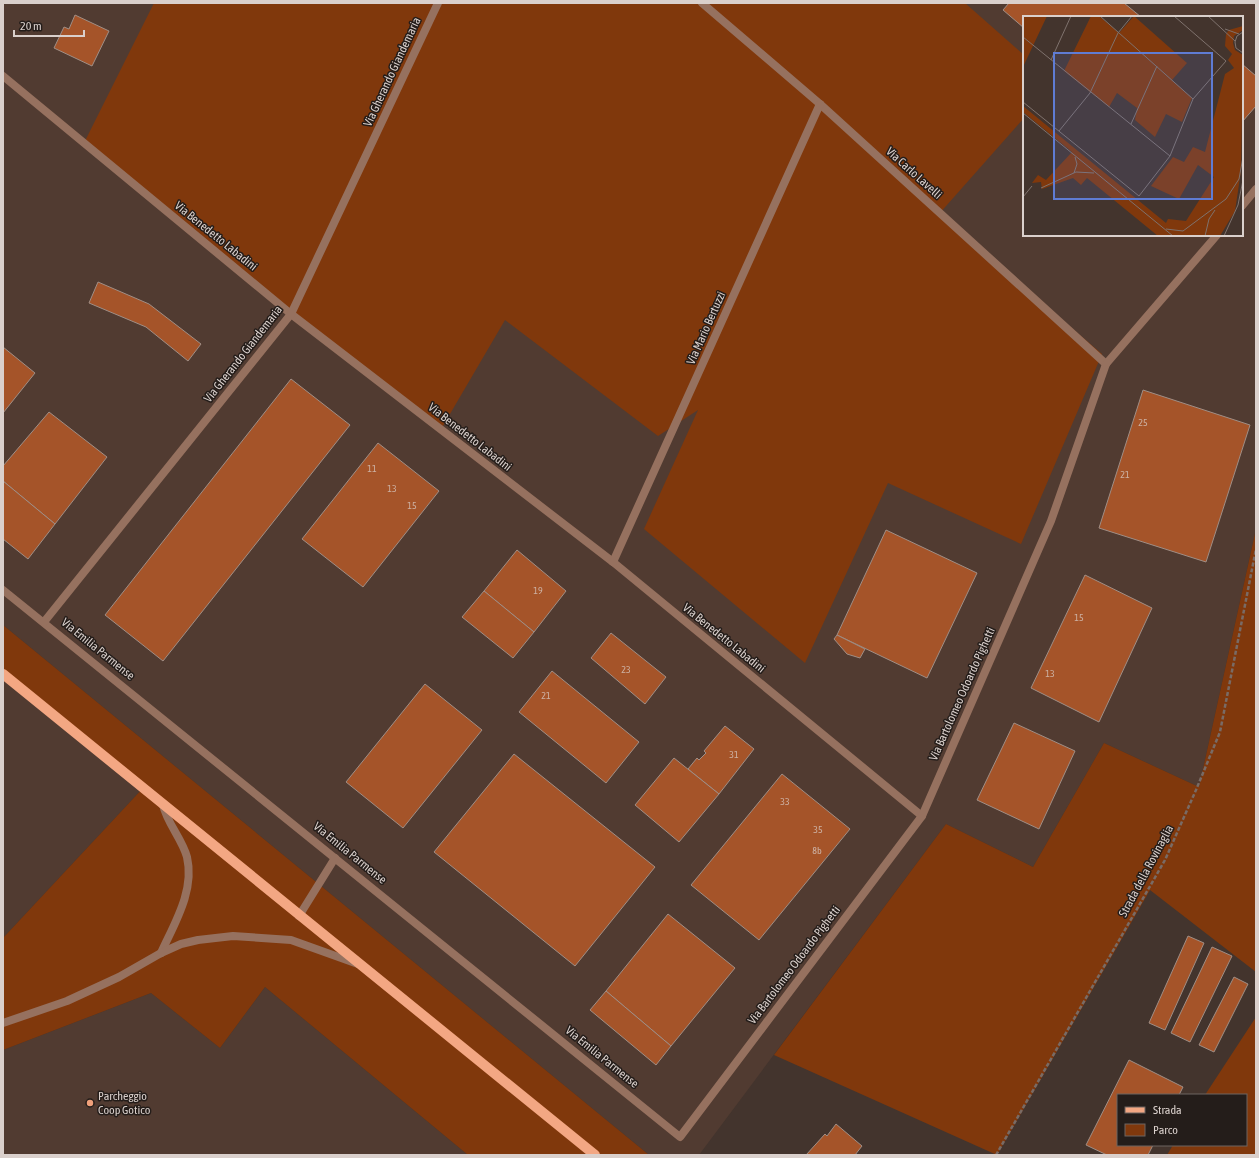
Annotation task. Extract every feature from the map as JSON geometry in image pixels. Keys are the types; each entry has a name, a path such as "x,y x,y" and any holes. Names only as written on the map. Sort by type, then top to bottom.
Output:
{"main road":[{"path":"3,674 595,1155"}],"street":[{"name":"Via Gherando Giandemaria","path":"44,622 291,314 438,3"},
{"name":"Via Carlo Lavelli","path":"702,3 820,104 1106,364"},
{"name":"Via Benedetto Labadini","path":"3,76 291,314 613,562 922,816"},
{"name":"Via Mario Bertuzzi","path":"613,562 820,104"},
{"path":"1243,205 1256,189"},
{"name":"Via Bartolomeo Odoardo Pighetti","path":"680,1137 922,816 1051,521 1106,364 1216,236"},
{"name":"Via Emilia Parmense","path":"3,590 680,1137"},
{"path":"161,953 182,906 188,881 187,858 163,805"},
{"path":"299,916 335,858"},
{"path":"3,1023 67,1001 119,977 161,953 181,944 198,940 232,936 291,940 359,964"}],"path":[{"name":"Strada della Rovinaglia","path":"996,1155 1165,860 1196,790 1220,732 1256,549"}],"shaded area":[{"path":"3,3 1256,3 1256,529 1199,787 1104,743 1033,867 946,824 699,1155 649,1155 3,625"},
{"path":"3,670 144,787 3,938"},
{"path":"265,987 468,1155 3,1155 3,1050 151,993 220,1048"}],"green space":[{"path":"154,3 965,3 1023,54 1023,119 939,214 1102,354 1021,544 888,483 805,663 644,529 698,410 658,436 505,320 440,431 84,143"},
{"path":"1256,529 1256,972 1150,890 997,1155 774,1055 946,824 1033,867 1104,743 1199,787"},
{"path":"3,625 649,1155 468,1155 265,987 220,1048 151,993 3,1050 3,938 144,787 3,670"},
{"path":"1256,1017 1256,1155 1167,1155 1172,1146 1247,1146 1247,1094 1206,1094"}],"building":[{"path":"1009,3 1124,3 1140,16 1023,16 1023,27 1003,10"},
{"path":"75,15 109,31 92,66 54,48 64,27 69,29"},
{"path":"1243,65 1256,76 1256,106 1243,121"},
{"path":"98,282 149,304 201,344 188,361 146,327 89,303"},
{"path":"3,347 35,373 3,413"},
{"path":"291,379 350,425 163,661 105,615"},
{"path":"1143,390 1250,425 1206,562 1099,528"},
{"path":"49,412 107,457 55,524 3,481 3,466"},
{"path":"378,443 439,491 363,587 302,539"},
{"path":"3,481 55,524 28,559 3,539"},
{"path":"886,530 977,573 927,678 837,635"},
{"path":"517,550 566,591 534,632 484,591"},
{"path":"1085,575 1152,608 1099,722 1031,688"},
{"path":"484,591 534,632 513,658 462,617"},
{"path":"611,633 666,677 645,704 591,658"},
{"path":"837,635 865,649 860,658 847,654 834,639"},
{"path":"552,671 639,742 606,783 519,712"},
{"path":"425,684 482,730 403,828 346,782"},
{"path":"1014,723 1075,751 1039,829 977,800"},
{"path":"725,726 754,749 719,794 688,769 697,758 699,760 706,753 704,751"},
{"path":"514,754 655,867 575,966 434,852"},
{"path":"674,758 719,794 679,842 635,805"},
{"path":"782,774 850,829 759,940 691,885"},
{"path":"668,914 735,968 671,1046 606,991"},
{"path":"1188,936 1204,943 1165,1030 1149,1023"},
{"path":"1212,947 1232,956 1190,1042 1171,1033"},
{"path":"1234,977 1248,984 1214,1052 1199,1045"},
{"path":"606,991 671,1046 656,1065 590,1010"},
{"path":"1129,1060 1183,1087 1180,1094 1117,1094 1117,1146 1152,1146 1148,1155 1107,1155 1086,1145"},
{"path":"836,1124 862,1146 855,1155 806,1155 825,1134 827,1136"}],"place":[{"name":"Parcheggio Coop Gotico","path":"90,1103"}]}
